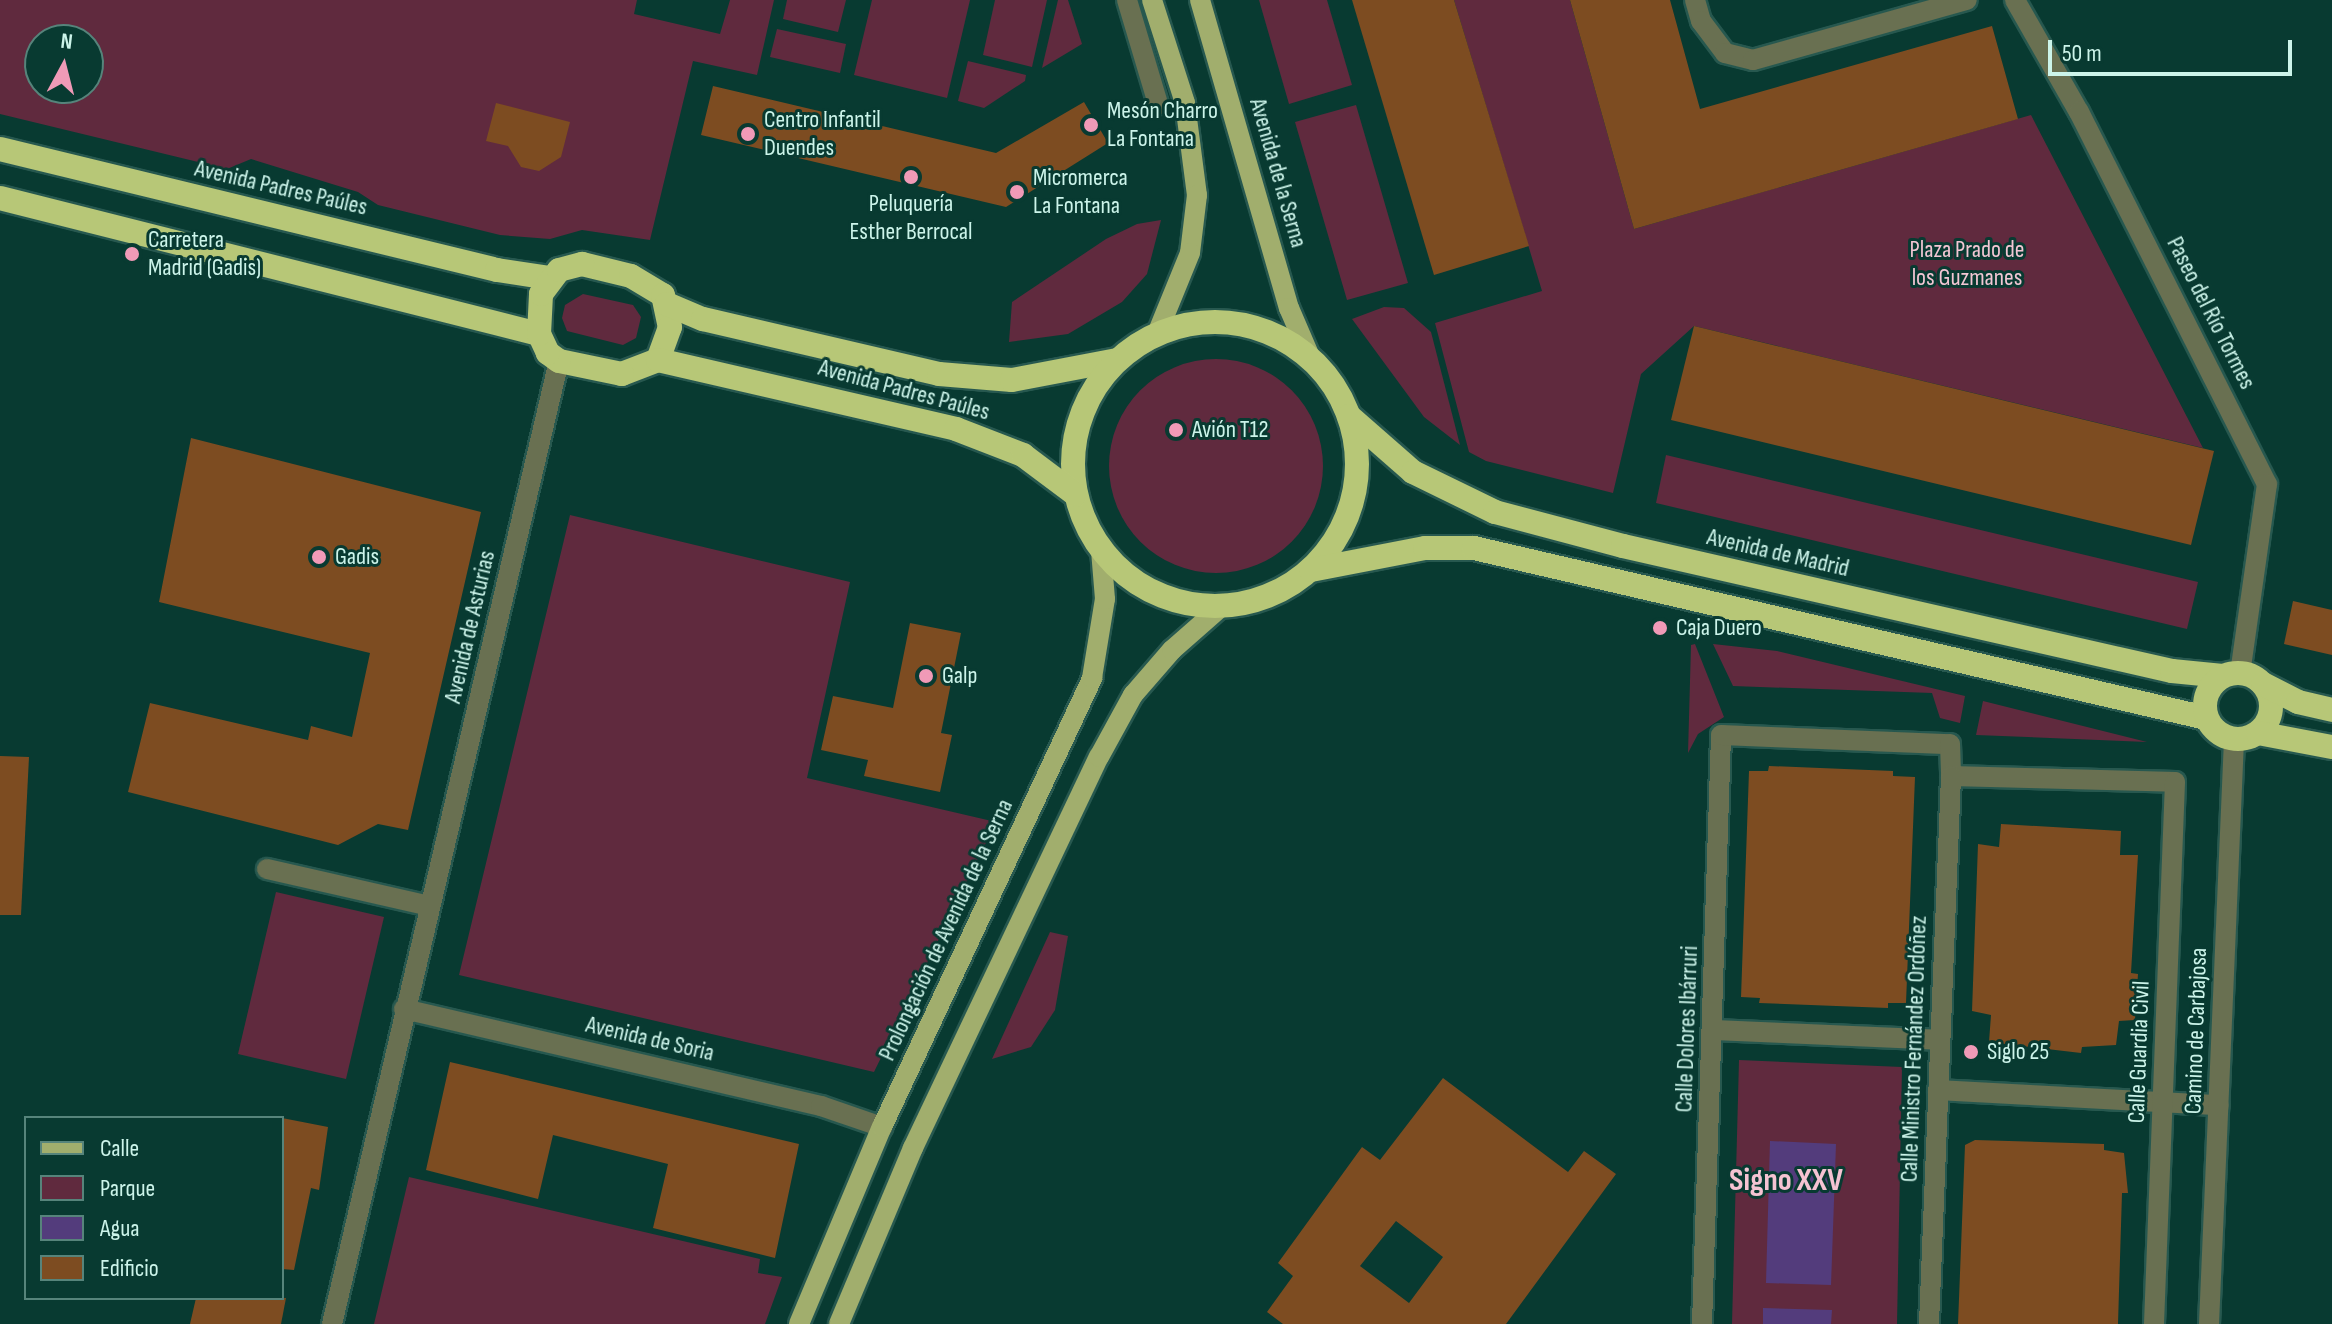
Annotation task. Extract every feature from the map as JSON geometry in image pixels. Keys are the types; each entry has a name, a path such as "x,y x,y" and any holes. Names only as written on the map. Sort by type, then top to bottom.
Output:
{"highway":[{"name":"Avenida Padres Paúles","path":"0,149 497,270 550,278"},
{"path":"0,198 539,334 559,361 622,374 658,360 670,327 667,304 651,285 611,270 573,265 550,278 541,294 539,334"},
{"name":"Avenida Padres Paúles","path":"667,304 703,319 953,376 995,381 1046,377 1117,360"},
{"path":"1311,570 1344,525 1353,499 1357,457 1349,416 1334,385 1311,359 1277,336 1238,324 1196,323 1157,334 1117,360 1098,382 1075,436 1075,494 1101,550 1135,581 1176,601 1222,606 1269,596 1311,570 1425,548 1474,548 2206,718"},
{"name":"Avenida Padres Paúles","path":"658,360 956,429 1023,455 1075,494"},
{"name":"Avenida de Madrid","path":"1349,416 1420,477 1495,512 1638,550 2172,671 2232,674"},
{"path":"2332,710 2298,702 2263,684 2232,674 2207,693 2206,718 2217,733 2234,740 2258,733 2332,747"},
{"path":"2258,733 2272,710 2263,684"}],"main road":[{"path":"1152,0 1185,103 1197,195 1190,253 1157,334"},
{"name":"Avenida de la Serna","path":"1200,0 1289,308 1311,359"},
{"name":"Prolongación de Avenida de la Serna","path":"799,1324 882,1127 1092,678 1105,599 1101,550"},
{"path":"839,1324 918,1136 1099,757 1133,695 1172,650 1222,606"}],"street":[{"path":"1127,0 1158,104"},
{"path":"1695,0 1701,21 1725,53 1753,60 1967,0"},
{"name":"Paseo del Río Tormes","path":"2015,0 2079,112 2267,484 2232,674"},
{"name":"Avenida de Asturias","path":"332,1324 559,361"},
{"name":"Calle Ministro Fernández Ordóñez","path":"1721,735 1950,744 1929,1324"},
{"name":"Calle Dolores Ibárruri","path":"1702,1324 1721,735"},
{"name":"Camino de Carbajosa","path":"2209,1324 2234,740"},
{"name":"Calle Guardia Civil","path":"1951,776 2175,782 2154,1324"},
{"path":"267,869 430,906"},
{"name":"Avenida de Soria","path":"404,1009 821,1106 882,1127"},
{"path":"1713,1030 1940,1040"},
{"path":"1938,1090 2219,1105"}],"green space":[{"path":"0,0 637,0 634,14 720,34 730,0 774,0 757,75 693,61 650,240 582,230 550,239 500,235 378,205 358,192 251,159 227,169 0,114"},
{"path":"787,0 846,0 838,32 783,19"},
{"path":"872,0 970,0 947,98 854,75"},
{"path":"995,0 1047,0 1032,67 983,55"},
{"path":"1058,0 1068,0 1082,44 1042,68"},
{"path":"1259,0 1327,0 1352,85 1289,104"},
{"name":"Plaza Prado de los Guzmanes","path":"1454,0 1570,0 1634,229 2031,115 2203,448 1694,326 1641,374 1613,493 1486,461 1469,452 1435,323 1542,291"},
{"path":"777,29 846,44 840,73 770,57"},
{"path":"968,61 1026,75 1025,81 984,108 958,101"},
{"path":"1356,105 1408,283 1347,300 1295,122"},
{"path":"1161,220 1147,274 1122,302 1068,334 1009,342 1012,302 1106,239 1137,224"},
{"path":"583,294 633,305 641,317 636,338 623,345 567,331 562,318 565,305"},
{"path":"1384,307 1404,308 1431,332 1460,445 1424,417 1352,319"},
{"path":"1216,359 1257,367 1292,390 1315,425 1323,466 1315,507 1292,542 1257,565 1216,573 1175,565 1140,542 1117,507 1109,466 1117,425 1140,390 1175,367"},
{"path":"1666,455 2198,582 2187,629 1656,503"},
{"path":"570,515 850,582 807,778 996,822 874,1072 459,975"},
{"path":"1695,644 1724,717 1698,734 1688,753 1691,645"},
{"path":"1713,644 1777,651 1965,696 1960,723 1940,718 1932,693 1733,686"},
{"path":"1983,701 2147,742 1976,735"},
{"path":"276,892 384,917 346,1079 238,1054"},
{"path":"1050,932 1068,936 1055,1010 1031,1047 992,1059"},
{"path":"1739,1060 1902,1067 1897,1324 1732,1324"},
{"path":"409,1177 760,1259 758,1273 782,1277 765,1324 374,1324"}],"water":[{"path":"1770,1141 1836,1144 1831,1285 1766,1283"},
{"path":"1763,1308 1832,1310 1831,1324 1763,1324"}],"building":[{"path":"1352,0 1454,0 1529,246 1434,275"},
{"path":"1570,0 1670,0 1700,109 1992,26 2018,119 1634,229"},
{"path":"713,86 996,153 1084,102 1108,143 1006,207 701,135"},
{"path":"496,103 570,122 561,157 539,171 521,167 508,146 486,141"},
{"path":"1694,326 2214,451 2191,545 1671,420"},
{"path":"191,438 481,512 408,830 378,824 338,845 128,792 150,703 308,740 311,726 352,737 370,653 159,602"},
{"path":"2293,601 2332,610 2332,655 2284,644"},
{"name":"Galp","path":"910,623 961,633 941,733 952,735 940,792 864,776 868,760 821,750 833,696 893,708"},
{"path":"0,756 29,757 21,915 0,915"},
{"path":"1769,766 1893,771 1893,776 1915,777 1906,1003 1888,1003 1888,1008 1759,1003 1760,998 1741,997 1749,771 1768,771"},
{"path":"2001,824 2121,831 2120,855 2138,855 2131,973 2138,974 2135,1020 2119,1021 2116,1045 2082,1047 2081,1053 1989,1042 1991,1015 1972,1011 1978,844 1999,847"},
{"path":"450,1062 799,1144 775,1258 653,1228 668,1164 553,1135 538,1199 426,1170"},
{"path":"1443,1078 1568,1172 1584,1151 1616,1174 1506,1324 1283,1324 1267,1312 1293,1276 1278,1263 1362,1147 1380,1160","holes":["1396,1221 1443,1257 1409,1303 1360,1266"]},
{"path":"284,1118 328,1127 319,1190 311,1188 294,1270 284,1269"},
{"path":"1975,1140 2104,1144 2104,1150 2124,1153 2128,1193 2122,1193 2118,1324 1958,1324 1965,1145"},
{"path":"286,1298 281,1324 190,1324 196,1300"}],"place":[{"name":"Mesón Charro La Fontana","path":"1091,125"},
{"name":"Centro Infantil Duendes","path":"748,134"},
{"name":"Peluquería Esther Berrocal","path":"911,177"},
{"name":"Micromerca La Fontana","path":"1017,192"},
{"name":"Carretera Madrid (Gadis)","path":"132,254"},
{"name":"Avión T12","path":"1176,430"},
{"name":"Gadis","path":"319,557"},
{"name":"Caja Duero","path":"1660,628"},
{"name":"Galp","path":"926,676"},
{"name":"Siglo 25","path":"1971,1052"}],"district":[{"name":"Signo XXV","path":"1786,1181"}]}
